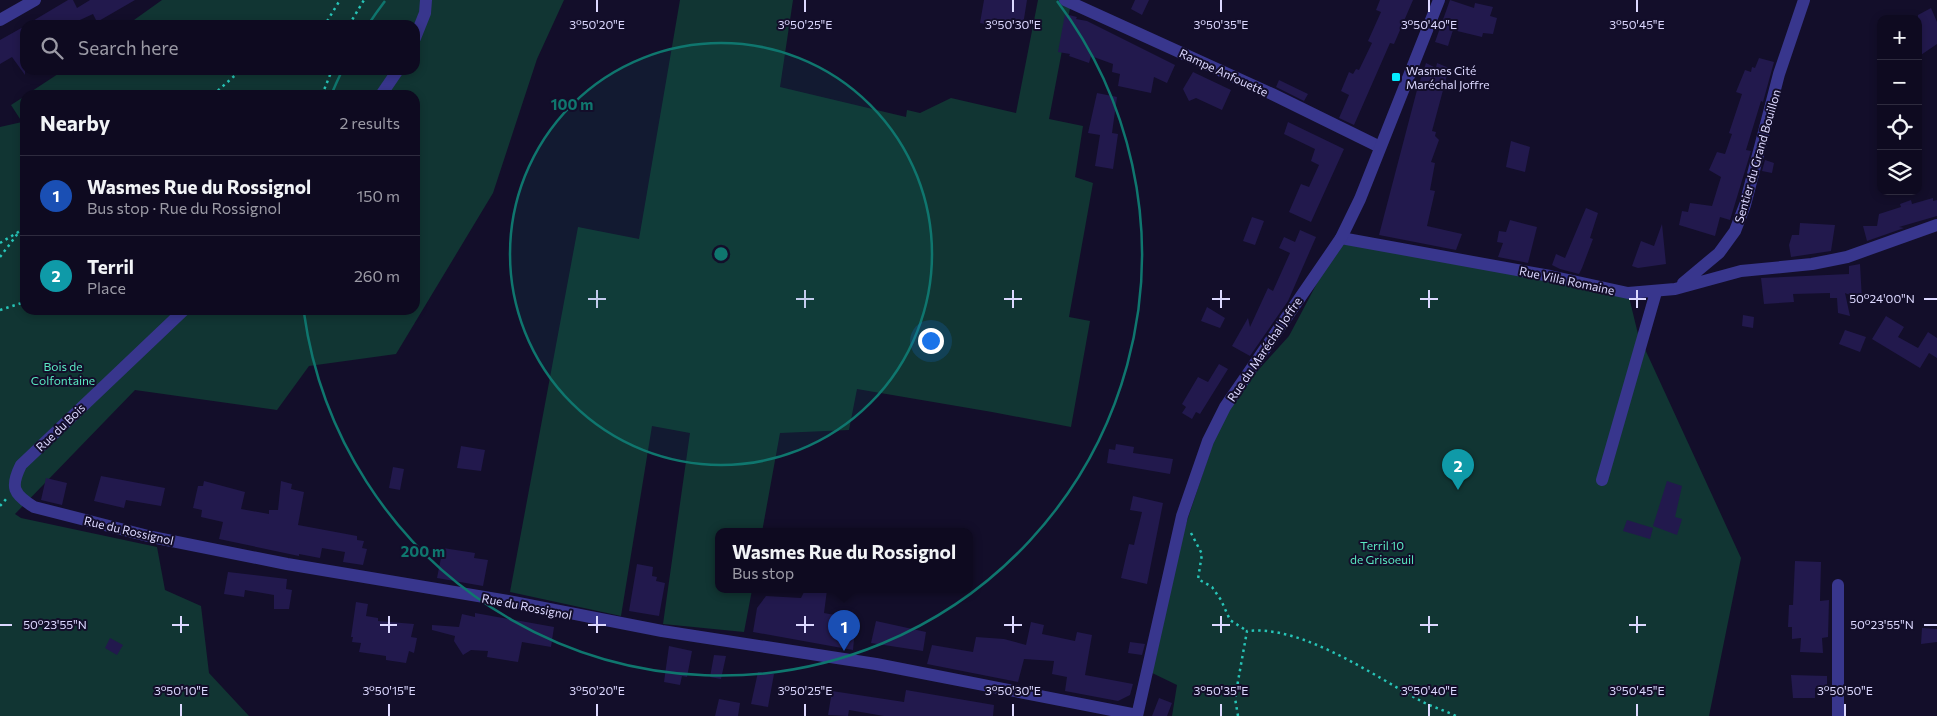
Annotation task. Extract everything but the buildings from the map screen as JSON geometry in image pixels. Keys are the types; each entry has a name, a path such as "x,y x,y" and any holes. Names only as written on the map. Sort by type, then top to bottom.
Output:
{"street":[{"path":"0,20 35,0"},
{"path":"420,26 425,13 426,0"},
{"name":"Rampe Anfouette","path":"1065,0 1272,94 1380,147"},
{"name":"Rue du Maréchal Joffre","path":"1137,716 1182,516 1208,441 1225,407 1341,238 1360,199 1439,0"},
{"name":"Sentier du Grand Bouillon","path":"1675,289 1719,253 1735,231 1745,205 1779,74 1804,0"},
{"path":"385,90 395,75"},
{"name":"Rue Villa Romaine","path":"1341,238 1550,276 1628,293 1675,289 1741,271 1812,264 1847,257 1937,225"},
{"path":"1602,480 1656,292"},
{"name":"Rue du Bois","path":"14,489 15,477 21,465 179,315"},
{"name":"Rue du Rossignol","path":"14,489 21,500 34,507 152,537 268,560 508,601 653,630 876,664 1137,716"},
{"path":"1838,584 1838,716"}],"path":[{"path":"326,20 340,0"},
{"path":"352,20 364,0"},
{"path":"219,90 235,75"},
{"path":"324,90 330,75"},
{"path":"0,243 19,232"},
{"path":"0,257 19,232"},
{"path":"0,310 20,304"},
{"path":"1182,516 1202,554 1198,579 1212,587 1222,600 1230,620 1247,631 1263,629 1307,639 1422,702 1456,716"},
{"path":"1238,716 1234,698 1247,631"}],"green space":[{"name":"Bois de Colfontaine","path":"162,0 564,0 537,59 493,193 420,314 420,90 34,90 56,75 420,75 420,20 134,20"},
{"path":"680,0 793,0 780,87 906,117 907,110 920,113 951,98 1016,113 1038,0 1065,0 1071,3 1049,119 1083,126 1075,177 1093,183 1069,317 1090,321 1071,427 857,389 849,430 780,433 763,528 715,528 715,593 751,593 744,632 663,624 690,433 652,426 621,616 510,592 578,227 639,239"},
{"name":"Bois de Colfontaine","path":"20,99 20,119 11,105"},
{"name":"Bois de Colfontaine","path":"20,122 20,315 419,315 396,354 309,366 277,410 135,390 15,514 21,518 157,547 165,590 201,606 209,673 249,716 0,716 0,127"},
{"name":"Terril 10 de Grisoeuil","path":"1341,238 1628,293 1638,334 1741,558 1709,716 1172,716 1177,685 1146,670 1172,566 1225,407 1289,336"}],"place":[{"name":"Wasmes Cité Maréchal Joffre","path":"1396,77"},
{"name":"Terril","path":"1458,490"},
{"name":"Wasmes Rue du Rossignol","path":"844,651"}]}
